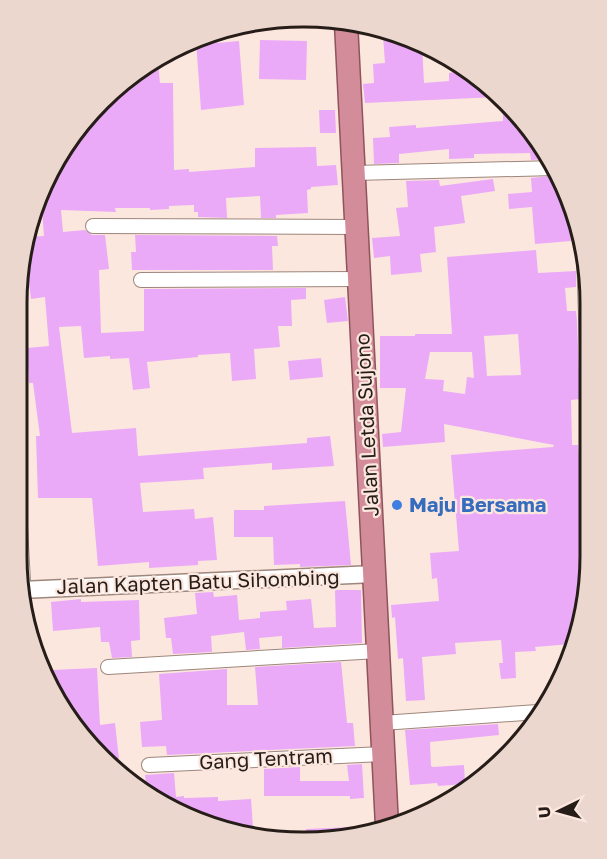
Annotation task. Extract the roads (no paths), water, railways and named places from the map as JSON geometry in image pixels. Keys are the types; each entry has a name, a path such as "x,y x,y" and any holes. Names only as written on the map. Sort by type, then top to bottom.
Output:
{"highway":[{"name":"Jalan Letda Sujono","path":"345,30 387,819"}],"street":[{"path":"354,173 545,168"},
{"path":"93,226 357,227"},
{"path":"141,280 359,279"},
{"name":"Jalan Kapten Batu Sihombing","path":"29,590 374,574"},
{"path":"108,667 378,651"},
{"path":"382,723 531,713"},
{"name":"Gang Tentram","path":"149,765 383,754"}],"place":[{"name":"Maju Bersama","path":"397,505"}]}
